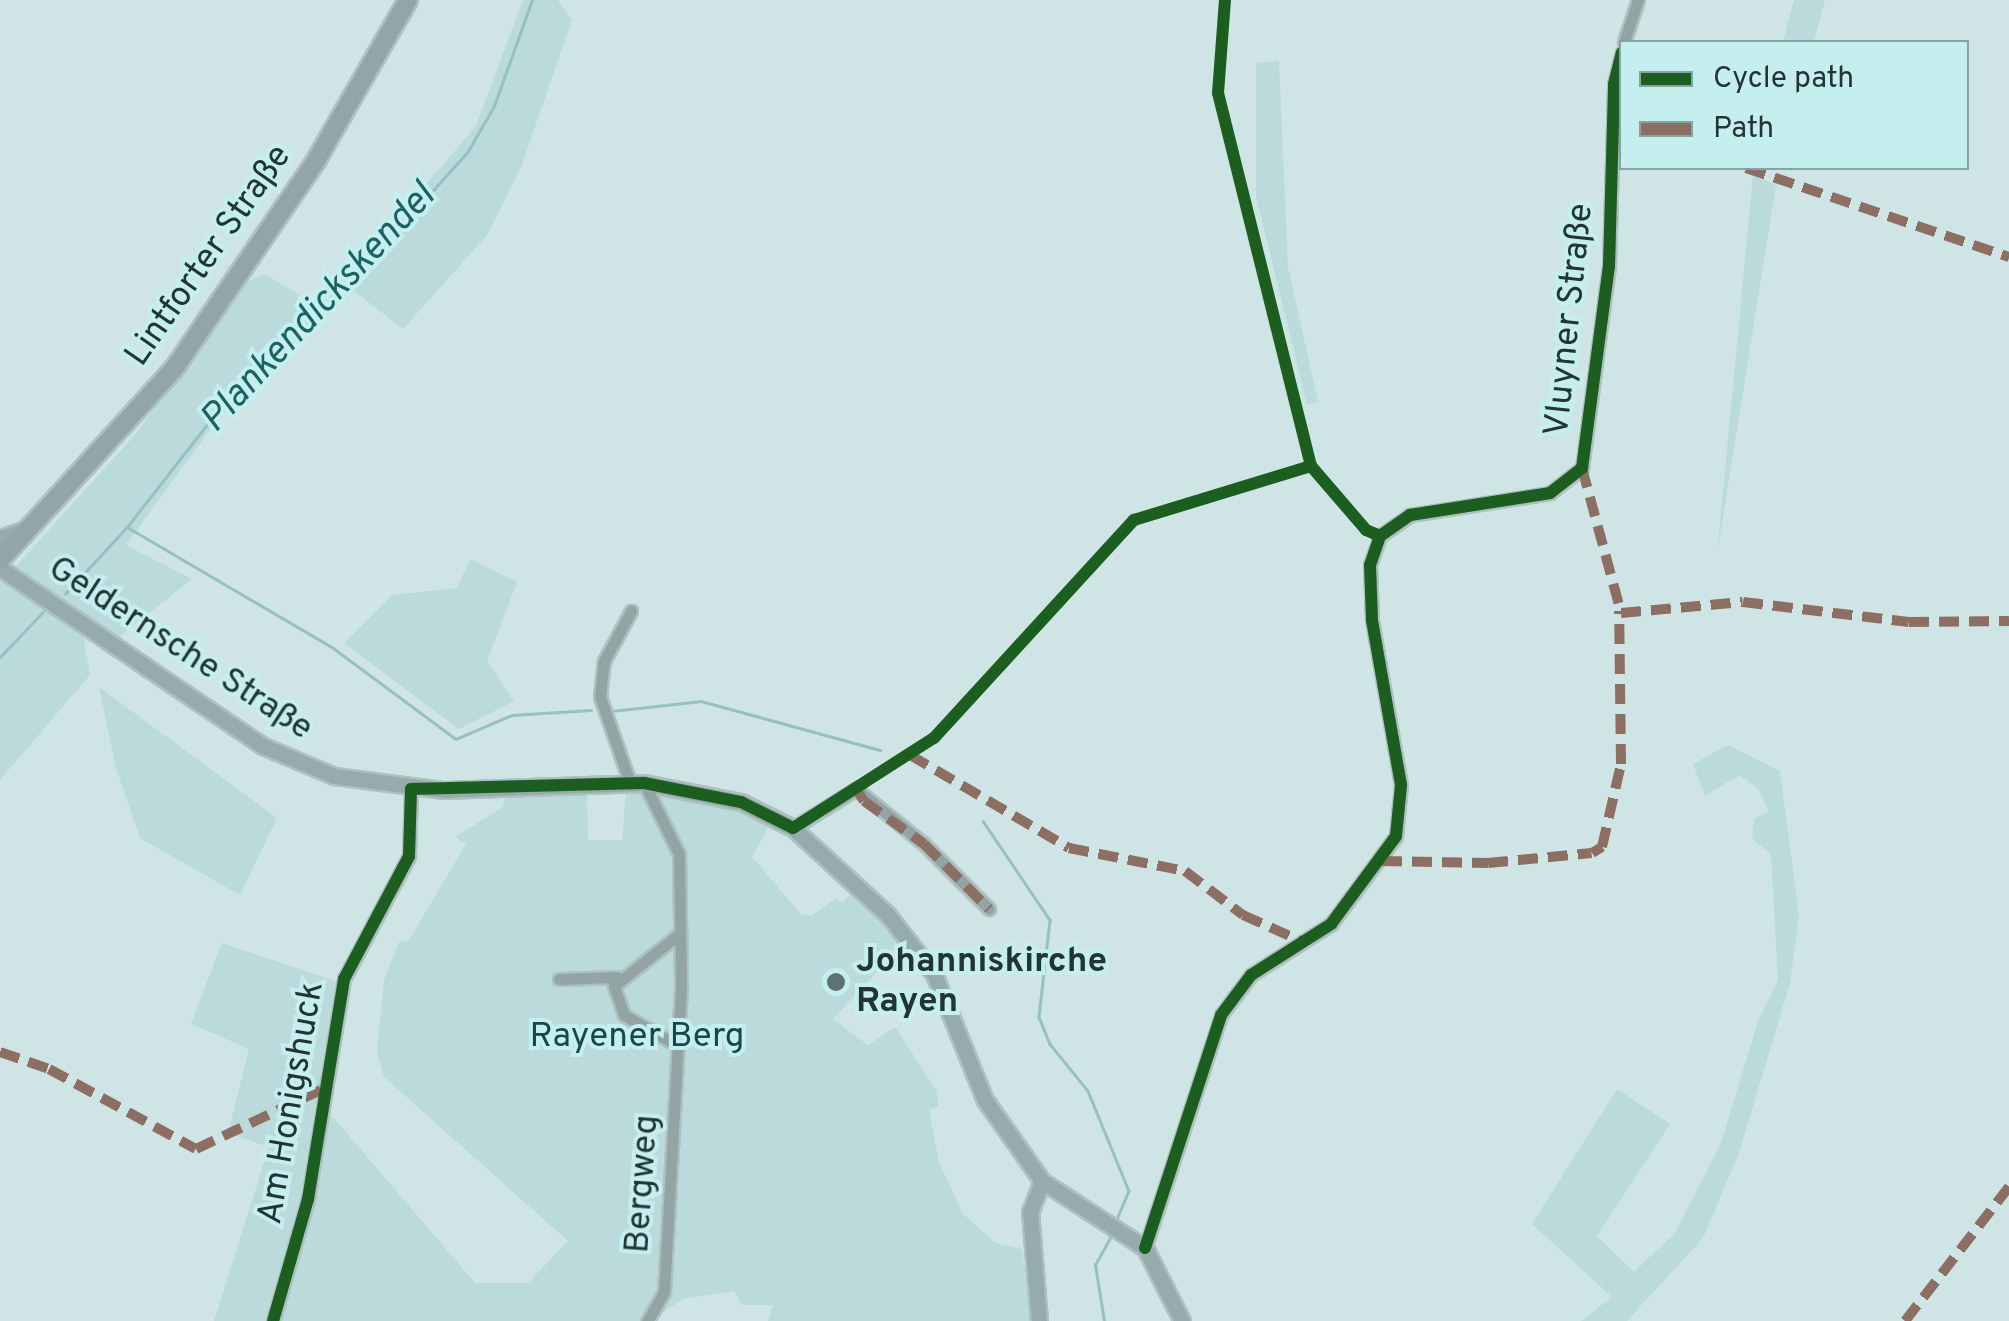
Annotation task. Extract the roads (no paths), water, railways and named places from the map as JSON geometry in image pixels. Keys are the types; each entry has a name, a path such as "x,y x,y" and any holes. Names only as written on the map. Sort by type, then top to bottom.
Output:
{"main road":[{"name":"Lintforter Straße","path":"0,560 174,369 248,267 408,0"},
{"name":"Lintforter Straße","path":"0,538 32,527"},
{"name":"Geldernsche Straße","path":"0,568 264,746 334,776 411,788 637,783 740,802 793,828 854,880 934,974 986,1100 1042,1181 1145,1248"},
{"path":"1039,1321 1030,1212 1042,1181"},
{"path":"1145,1248 1182,1321"}],"street":[{"path":"1625,40 1638,0"},
{"name":"Vluyner Straße","path":"1145,1248 1221,1015 1251,975 1331,924 1396,836 1401,785 1372,620 1370,564 1380,536 1410,515 1550,493 1574,478 1586,458 1609,266 1614,84 1619,65"},
{"path":"631,610 600,678 605,717 637,783"},
{"name":"Bergweg","path":"637,783 678,854 677,1044 664,1292 647,1321"},
{"name":"Am Honigshuck","path":"273,1321 308,1199 344,978 409,856 411,788"},
{"path":"793,828 856,789 924,844 989,909"},
{"path":"559,978 617,977 678,934"},
{"path":"617,977 624,1015 677,1044"}],"waterway":[{"name":"Plankendickskendel","path":"65,594 127,527 230,395 339,295 468,151 494,106 532,0"},
{"path":"129,528 332,647 456,739 512,715 591,710"},
{"name":"Plankendickskendel","path":"0,657 43,612"},
{"path":"612,711 701,701 880,750"},
{"path":"983,821 1050,920 1039,1017 1050,1044 1088,1091 1129,1191 1116,1221"},
{"path":"1104,1321 1095,1265 1110,1238"}],"place":[{"name":"Johanniskirche Rayen","path":"836,982"}],"park label":[{"name":"Rayener Berg","path":"637,1037"}]}
